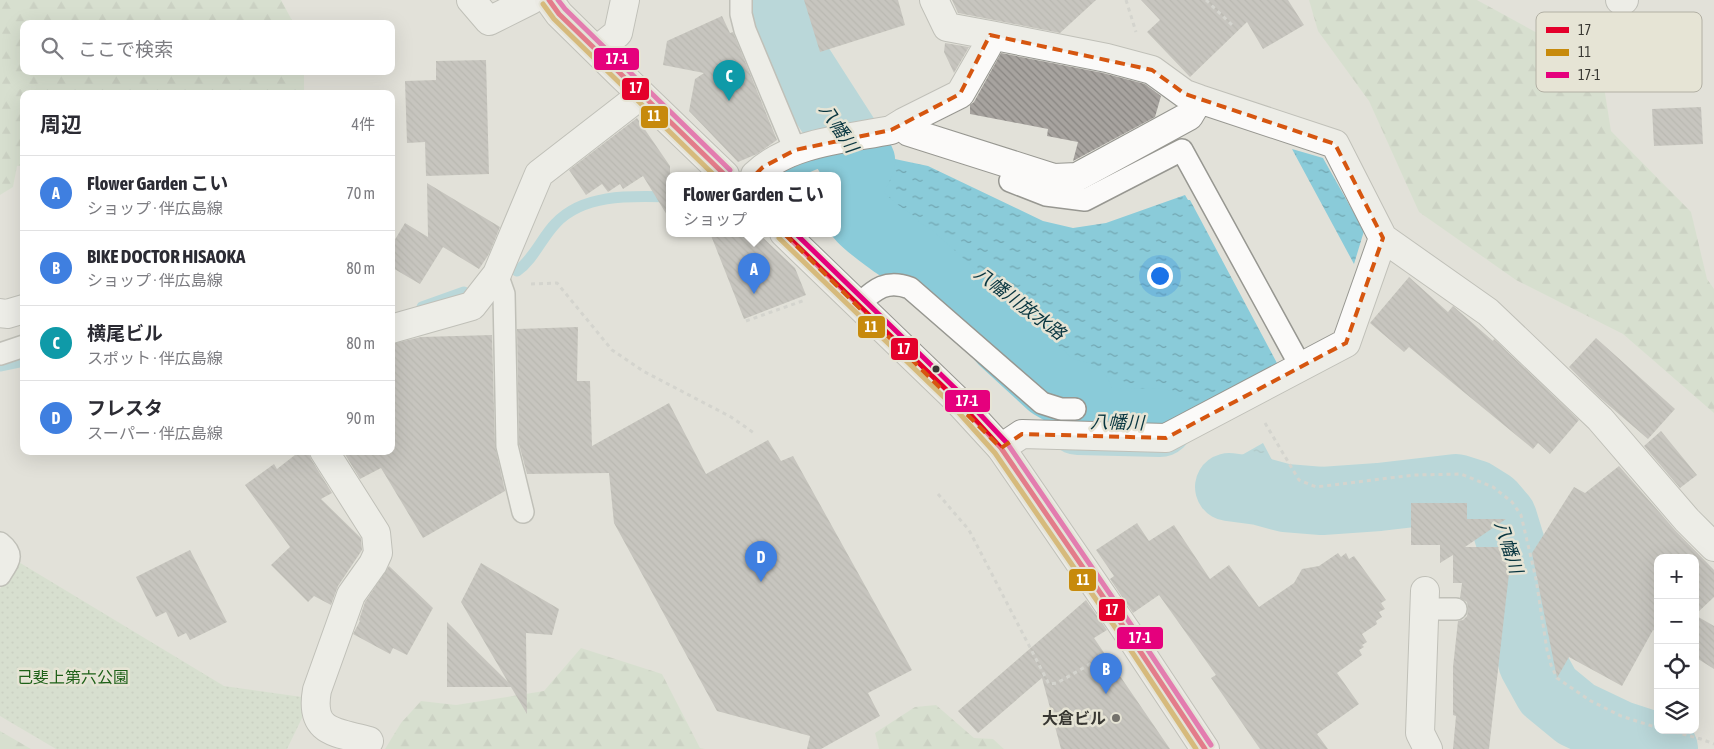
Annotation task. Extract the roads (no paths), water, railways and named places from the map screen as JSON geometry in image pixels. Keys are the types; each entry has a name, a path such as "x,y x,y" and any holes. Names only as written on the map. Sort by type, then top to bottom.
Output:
{"main road":[{"path":"549,0 559,14 722,172"},
{"path":"788,237 956,399 1001,448 1205,749"}],"street":[{"path":"472,0 489,21 532,0"},
{"path":"597,50 618,33 626,0"},
{"path":"934,0 947,27 1107,58 1152,70 1185,94 1336,144 1384,238 1488,312 1600,419 1687,520 1714,547"},
{"path":"758,172 763,167 800,149 897,126 960,94 987,47 990,35"},
{"path":"395,328 472,306 499,280 539,174 641,95"},
{"path":"897,126 909,132 1054,178 1077,177 1190,116 1199,99"},
{"path":"1001,448 1022,434 1166,438 1346,343 1384,238"},
{"path":"0,313 7,314 20,310"},
{"path":"327,455 376,533 378,553 373,564 351,595 317,690 315,699 316,713 320,723 326,729 370,741"},
{"path":"1424,600 1420,733 1428,749"}],"lane":[{"path":"740,0 745,30 800,149"},
{"path":"1016,165 1010,181 1046,195 1085,200 1182,150 1301,367"},
{"path":"499,280 504,294 507,446 523,512"},
{"path":"859,304 876,288 900,284 910,288 1042,403 1061,410 1075,410"},
{"path":"0,354 20,347"},
{"path":"0,542 8,549 10,554 9,560 0,575"},
{"path":"1424,600 1456,609"}],"water":[{"name":"八幡川放水路","path":"784,41 860,109 890,158 928,166 1043,221 1073,228 1106,223 1185,195 1190,200 1278,365 1174,420 1171,415 1159,421 1161,426 1082,423 1082,391 1066,390 1053,382 1004,338 1015,325 984,319 912,254 920,244 899,242 853,205 849,207 841,192 841,172 830,172 812,132"},
{"path":"1292,149 1323,158 1364,231 1354,264"},
{"path":"1263,443 1280,475 1283,473 1291,490 1322,501 1283,505 1258,503 1201,491 1196,481"}],"waterway":[{"name":"八幡川","path":"775,0 777,26 784,41 861,161 850,190 854,209 866,223 895,245"},
{"path":"796,172 820,162 826,172"},
{"path":"517,271 533,254 556,223 567,213 580,206 610,198 666,197"},
{"path":"841,200 847,211 892,248"},
{"name":"八幡川","path":"910,256 981,320"},
{"name":"八幡川","path":"907,259 978,322"},
{"path":"422,307 464,292"},
{"name":"八幡川","path":"1002,340 1051,385 1065,393 1078,395 1078,421 1160,423"},
{"name":"八幡川","path":"1000,342 1011,352 1017,353"},
{"path":"0,366 20,362"},
{"name":"八幡川","path":"1229,487 1259,491 1285,498 1322,501 1379,497 1456,488 1475,494 1491,504 1503,518 1518,567 1524,596 1532,662 1548,691 1576,714 1618,734 1664,749"}],"place":[{"name":"横尾ビル","path":"729,101"},
{"name":"Flower Garden こい","path":"754,294"},
{"name":"フレスタ","path":"761,582"},
{"name":"BIKE DOCTOR HISAOKA","path":"1106,694"},
{"name":"大倉ビル","path":"1116,718"}],"park label":[{"name":"己斐上第六公園","path":"73,677"}]}
